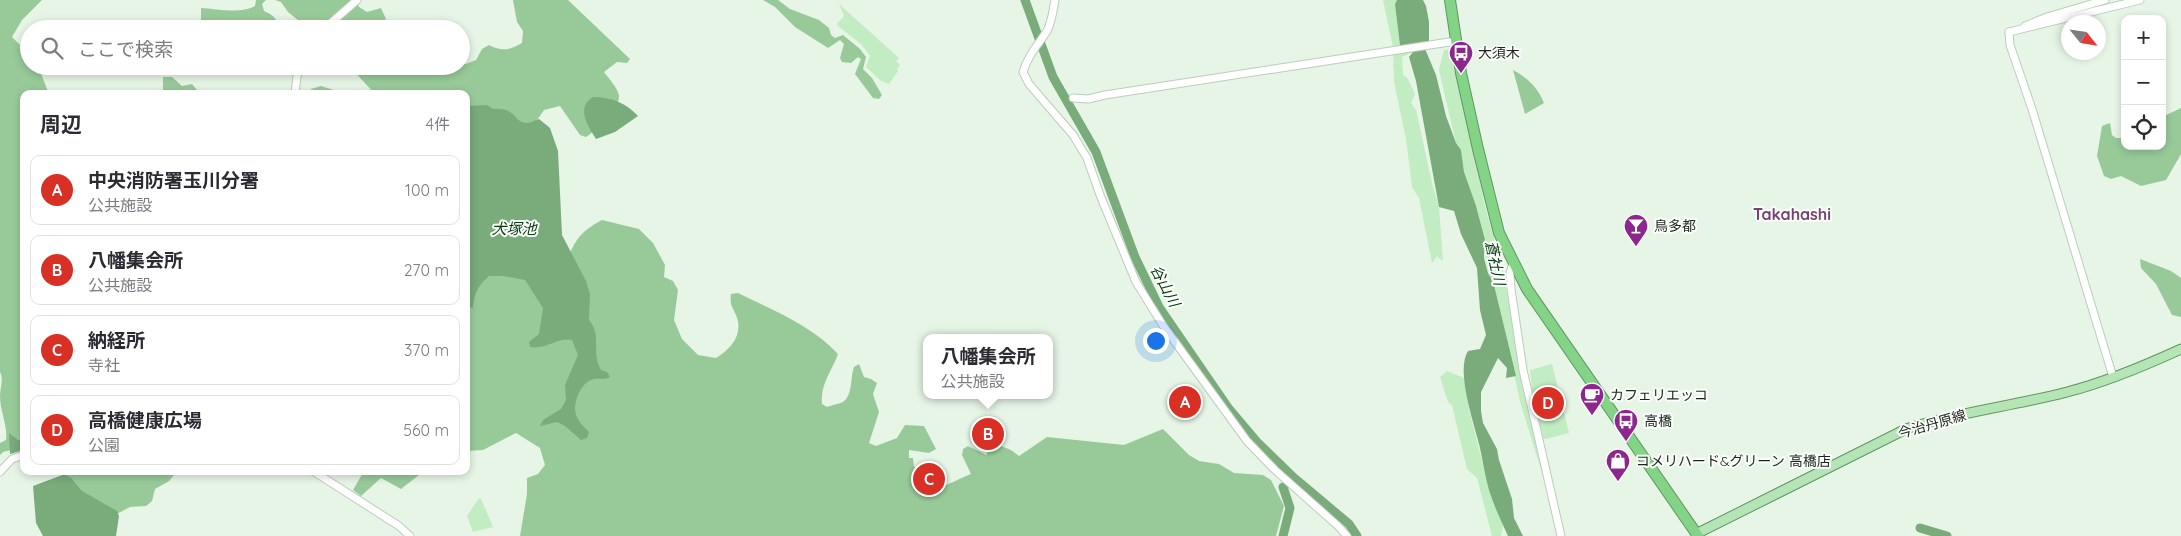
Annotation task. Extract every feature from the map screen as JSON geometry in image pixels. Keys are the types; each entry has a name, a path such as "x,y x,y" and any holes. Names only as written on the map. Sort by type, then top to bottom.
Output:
{"highway":[{"path":"1450,0 1461,73 1491,206 1499,233 1513,264 1527,289 1697,535"}],"main road":[{"name":"今治丹原線","path":"1697,535 1900,432 1935,421 2067,392 2114,377 2181,349"}],"street":[{"path":"335,20 358,0"},
{"path":"1054,0 1052,16 1047,30 1027,59 1024,72 1029,84 1073,135 1087,158 1100,195 1136,282 1162,324 1247,441 1275,470 1347,536"},
{"path":"2009,32 2047,17 2105,0"},
{"path":"2009,32 2140,0"},
{"path":"2009,32 2010,45 2032,109 2114,377"},
{"path":"1073,98 1088,99 1400,49 1455,42"},
{"path":"295,90 297,75"},
{"path":"1513,264 1510,273 1510,290 1523,370 1561,536"},
{"path":"0,472 12,459 20,456"},
{"path":"319,475 399,526 410,536"}],"shaded area":[{"path":"0,0 42,0 20,20 12,37 20,45 20,75 42,75 47,90 20,90 20,444 0,455 0,443 6,440 6,434 1,408 2,381 0,372"},
{"path":"256,0 266,0 262,4 264,11 276,20 201,20 201,8 242,10 255,6"},
{"path":"275,0 356,0 359,7 367,12 381,8 386,19 298,20 288,12 281,2"},
{"path":"513,0 568,0 630,59 627,63 617,62 604,72 618,93 618,102 607,120 586,137 580,135 560,106 544,110 524,139 470,189 470,90 371,90 357,75 470,75 470,62 476,60 482,49 489,45 506,49 522,43 523,31 517,22"},
{"path":"763,0 778,0 790,9 819,20 829,28 831,35 835,38 843,35 860,49 866,57 863,69 872,78 882,95 879,99 873,98 855,74 861,59 858,57 851,63 842,62 840,58 844,44 840,40 828,48 795,27 775,7"},
{"path":"1383,0 1397,0 1395,4 1413,52 1402,57 1403,75 1408,79 1415,94 1411,103 1416,110 1439,207 1443,261 1437,256 1432,263 1419,198 1412,187 1406,139 1394,82 1393,47"},
{"path":"839,4 899,58 896,61 900,65 897,69 898,71 889,84 881,81 866,67 870,56 862,45 838,26 837,24 844,16"},
{"path":"1452,49 1485,206 1504,276 1520,373 1542,473 1521,405 1493,281 1486,265 1486,248 1464,172 1461,150 1456,143 1439,70 1444,50"},
{"path":"1513,70 1532,84 1544,103 1525,114"},
{"path":"163,77 172,77 182,86 192,84 197,90 163,90"},
{"path":"321,86 333,90 311,90"},
{"path":"2181,108 2181,154 2166,180 2141,186 2121,176 2111,179 2104,176 2097,156 2102,126 2110,123 2112,135 2116,138 2121,138 2121,150 2166,150 2166,115"},
{"path":"602,220 639,229 653,243 665,265 664,277 673,281 678,290 674,320 682,339 698,355 716,358 733,343 738,333 738,321 732,306 731,294 738,293 803,326 838,354 823,390 822,404 827,407 841,403 846,399 850,391 854,367 859,364 864,377 877,383 873,394 879,412 869,443 876,446 897,438 905,425 924,426 936,449 929,453 909,450 909,458 913,458 914,467 918,467 921,490 934,489 971,474 962,455 963,449 968,446 986,455 994,443 1011,450 1019,456 1047,437 1124,445 1163,429 1189,455 1199,461 1219,464 1234,473 1263,475 1271,480 1284,506 1276,536 520,536 527,494 527,478 538,474 545,465 540,448 516,433 483,450 470,451 470,278 483,266 565,265 578,238"},
{"path":"2140,259 2171,271 2181,278 2181,317 2172,315 2156,284 2141,268"},
{"path":"1552,364 1569,433 1546,439 1543,438 1532,389 1530,370"},
{"path":"1447,371 1464,378 1469,410 1489,488 1503,526 1501,536 1492,536 1477,478 1467,469 1452,405 1448,402 1440,377"},
{"path":"67,475 174,475 169,481 155,489 152,501 146,506 130,507 113,516 66,484"},
{"path":"362,475 419,475 401,489 381,478 361,496 353,490"},
{"path":"479,498 493,527 473,532 467,516"}],"water":[{"path":"1397,0 1423,0 1426,6 1429,22 1429,42 1423,44 1436,75 1446,116 1456,143 1461,150 1464,172 1485,240 1484,258 1488,273 1493,281 1516,376 1506,378 1507,368 1498,358 1481,392 1481,411 1483,423 1497,449 1512,499 1514,518 1523,536 1508,536 1498,513 1489,490 1467,399 1464,372 1465,360 1468,351 1480,349 1486,335 1480,310 1477,268 1461,234 1454,211 1439,207 1416,81 1409,57 1413,52 1400,45 1395,4"},
{"path":"593,97 606,98 618,102 638,116 615,132 596,139 589,128 584,111 588,101"},
{"name":"犬塚池","path":"487,105 493,109 506,110 522,122 528,123 539,119 550,128 558,151 562,235 586,281 590,294 589,320 593,326 596,338 596,356 601,370 607,372 610,377 587,382 578,396 575,412 579,421 589,432 587,438 581,440 565,426 557,422 540,426 543,420 561,409 566,400 565,385 578,355 572,340 561,340 541,347 530,347 529,342 539,334 543,308 525,280 504,276 489,276 477,290 473,308 470,307 470,106"},
{"path":"9,433 20,440 20,451 10,454"},
{"path":"66,475 82,491 117,511 119,516 116,536 43,536 36,523 33,486"}],"waterway":[{"name":"谷山川","path":"1025,0 1053,77 1096,152 1135,257 1159,307 1229,409 1257,442 1293,477 1349,524 1357,536"},
{"path":"1283,487 1290,508 1283,536"},
{"path":"1920,528 1947,536"}],"place":[{"name":"大須木","path":"1461,74"},
{"name":"鳥多都","path":"1636,247"},
{"name":"中央消防署玉川分署","path":"1185,402"},
{"name":"高橋健康広場","path":"1548,403"},
{"name":"カフェリエッコ","path":"1592,416"},
{"name":"八幡集会所","path":"988,434"},
{"name":"高橋","path":"1626,442"},
{"name":"納経所","path":"929,479"},
{"name":"コメリハード&グリーン 高橋店","path":"1618,482"}],"district":[{"name":"Takahashi","path":"1792,214"}],"water label":[{"name":"蒼社川","path":"1495,263"}]}
